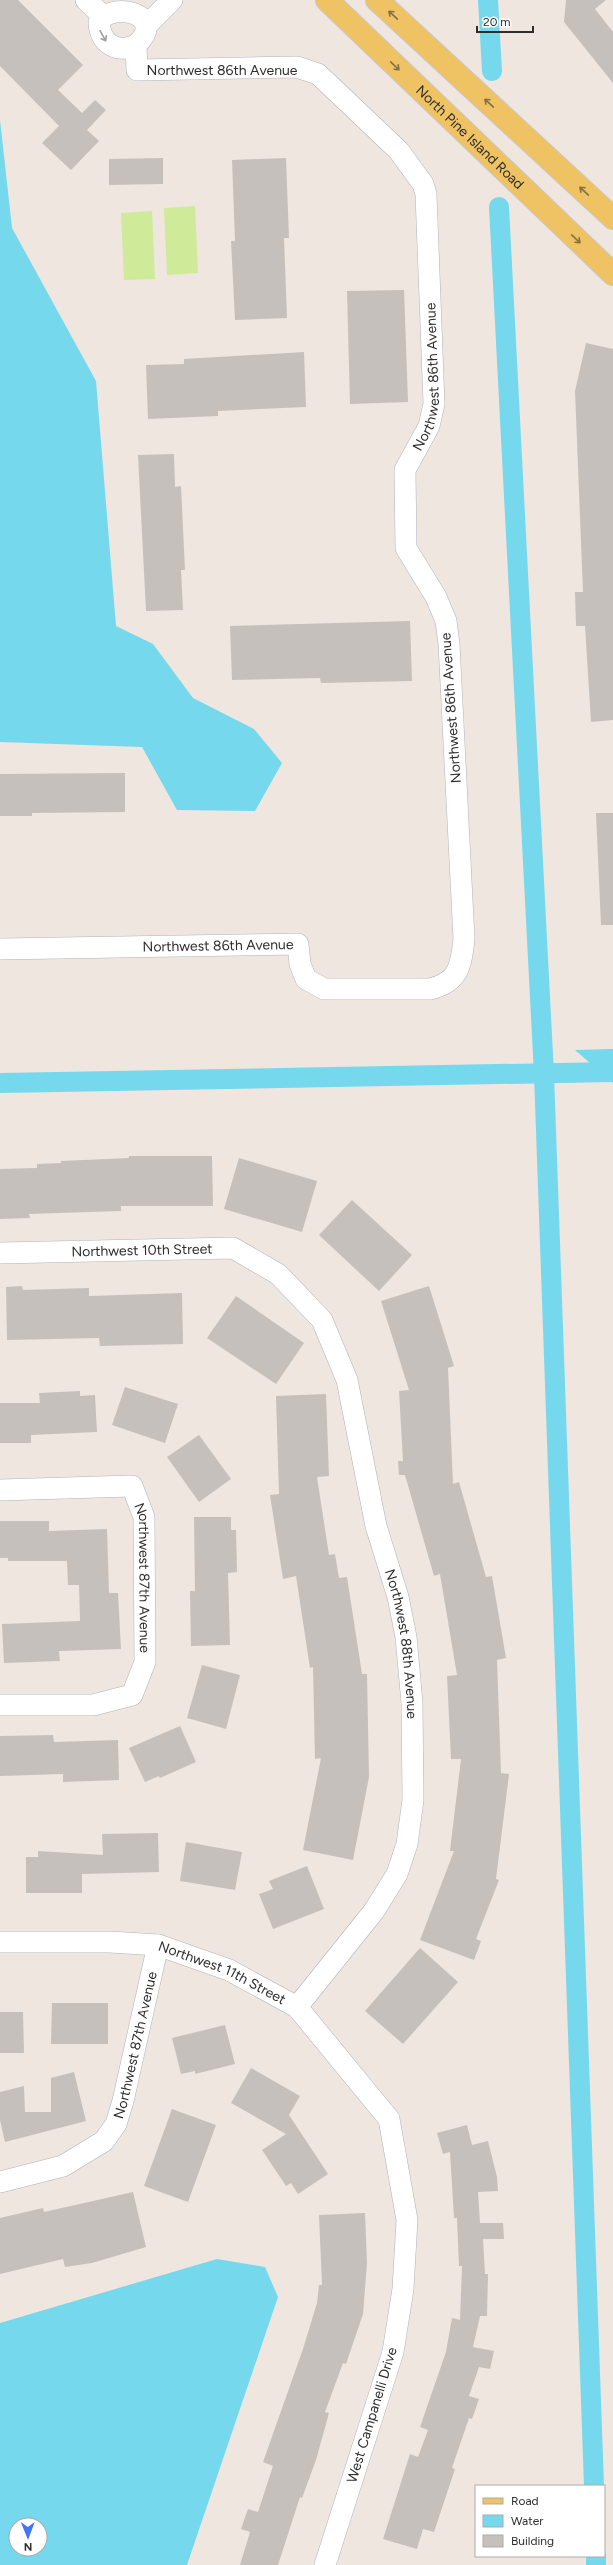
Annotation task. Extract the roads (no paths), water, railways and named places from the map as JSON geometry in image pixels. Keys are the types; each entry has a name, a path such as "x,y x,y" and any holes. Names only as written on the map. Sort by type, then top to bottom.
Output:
{"main road":[{"name":"North Pine Island Road","path":"327,0 613,274"},
{"path":"377,0 613,218"}],"street":[{"path":"86,0 101,14 110,6 122,1 137,6 142,12 146,26"},
{"name":"Northwest 86th Avenue","path":"101,14 99,30 108,44 122,49 136,45 142,40 146,26 172,0"},
{"name":"Northwest 86th Avenue","path":"0,949 298,944 300,964 306,979 324,989 430,989 443,986 455,976 461,962 464,939 449,644 446,621 436,597 406,548 405,470 429,426 434,404 426,194 423,184 399,151 318,74 297,66 137,70 136,45"},
{"name":"Northwest 10th Street","path":"0,1253 233,1248 278,1274"},
{"name":"Northwest 88th Avenue","path":"278,1274 322,1320 347,1380 376,1526 398,1597 406,1637 412,1703 413,1800 407,1844 397,1874 374,1911 298,2007"},
{"name":"Northwest 87th Avenue","path":"0,1490 132,1486 144,1517 145,1662 132,1694 93,1705 0,1705"},
{"name":"Northwest 11th Street","path":"0,1942 110,1942 158,1945 229,1970 298,2007 389,2119"},
{"name":"Northwest 87th Avenue","path":"0,2182 62,2166 104,2142 116,2124 123,2101 158,1945"},
{"name":"West Campanelli Drive","path":"325,2565 393,2352 403,2289 408,2220 389,2119"}],"water":[{"path":"0,120 12,228 96,381 116,626 153,644 193,698 254,729 282,763 255,811 177,810 142,747 0,742"},
{"path":"613,1049 613,1083 575,1050"},
{"path":"217,2259 265,2267 278,2297 187,2565 0,2565 0,2323"}],"waterway":[{"path":"488,0 492,71"},
{"path":"499,207 544,1074 594,2485"},
{"path":"0,1083 613,1072"},
{"path":"596,2557 596,2565"}]}
